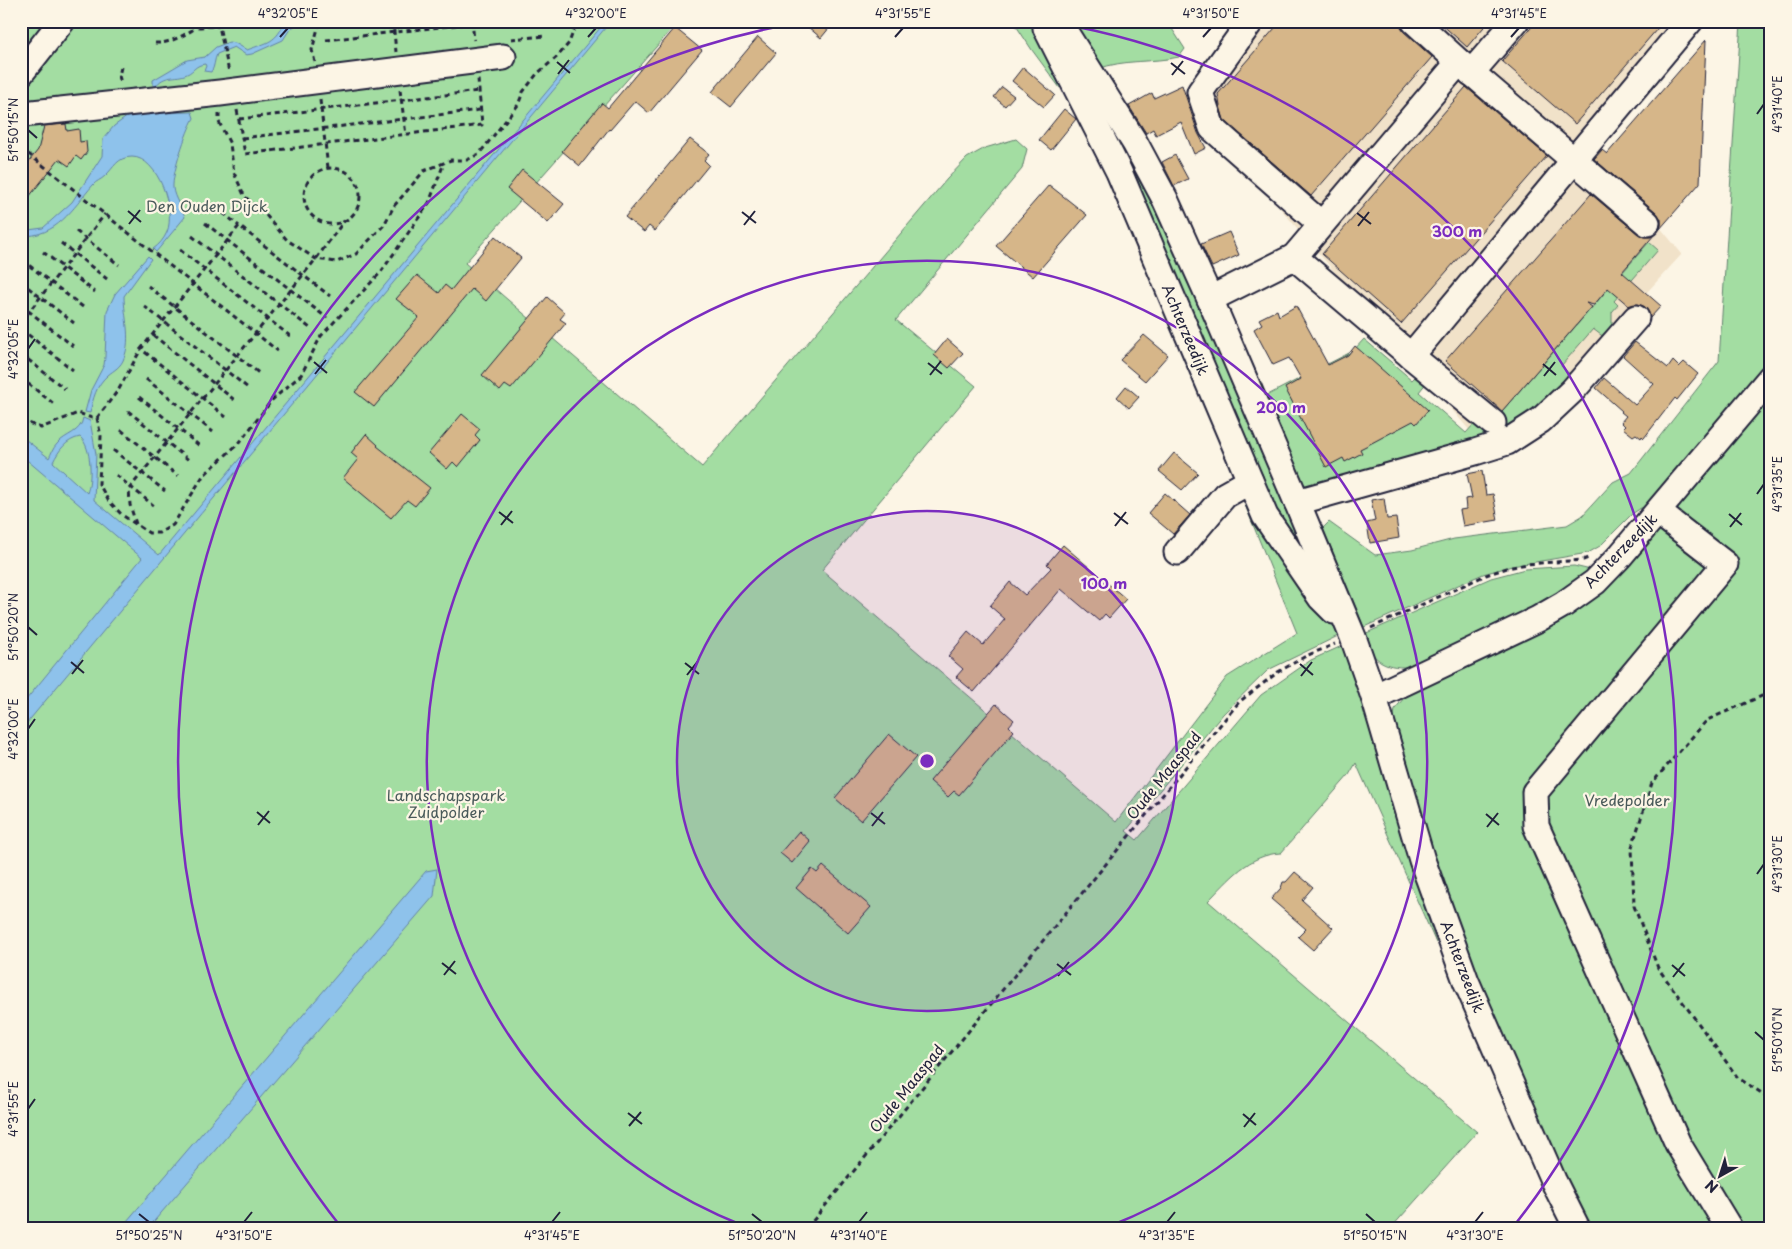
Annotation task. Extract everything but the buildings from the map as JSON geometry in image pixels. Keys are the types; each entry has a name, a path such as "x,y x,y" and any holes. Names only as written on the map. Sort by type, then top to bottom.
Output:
{"street":[{"path":"21,73 62,21"},
{"name":"Achterzeedijk","path":"1043,21 1118,172 1266,516 1321,598 1350,631"},
{"name":"Achterzeedijk","path":"1058,21 1135,143 1166,199 1210,299 1350,631 1374,697 1422,860 1466,981 1552,1180 1576,1228"},
{"path":"1251,21 1200,92 1212,128 1321,224"},
{"path":"1414,21 1647,223"},
{"path":"1210,299 1294,257 1321,224 1465,67 1516,21"},
{"path":"1411,356 1690,21"},
{"path":"22,117 503,57"},
{"path":"1294,257 1493,423"},
{"path":"1297,502 1507,442 1542,420 1573,390 1636,318"},
{"name":"Achterzeedijk","path":"1374,697 1538,619 1564,604 1595,582 1658,512 1771,377"},
{"path":"1178,552 1225,495 1250,481"},
{"path":"1658,512 1725,564 1535,792 1536,826 1678,1144 1729,1228"}],"path":[{"path":"192,21 197,27"},
{"path":"326,40 492,21"},
{"path":"227,92 218,109 219,122 230,144 234,173 245,196 265,214 287,240 316,259 337,262 356,254 384,225 394,206 424,171 451,160 467,160 479,154 518,105 523,92 537,74 558,56 569,43 577,21"},
{"path":"155,43 164,44 197,27 219,24 227,58 227,92 238,119 246,154 482,125 472,22"},
{"path":"238,119 479,91"},
{"path":"242,138 480,110"},
{"path":"21,148 278,351"},
{"path":"94,418 101,436 99,484 108,500 122,515 149,533 159,533 173,525 203,476 240,442 272,400 301,374 321,336 381,272 429,203 444,163"},
{"path":"136,525 130,505 129,489 256,334 344,221 352,216 357,209 360,201 360,192 357,184 345,171 337,168 319,171 306,185 304,194 310,213 326,223 335,224 344,221"},
{"path":"216,207 330,296"},
{"path":"21,322 104,214"},
{"path":"205,222 327,318"},
{"path":"94,418 120,389 141,349 239,226"},
{"path":"76,231 119,265"},
{"path":"192,236 310,328"},
{"path":"61,243 107,278"},
{"path":"180,250 290,336"},
{"path":"43,252 95,292"},
{"path":"22,260 83,307"},
{"path":"21,282 74,323"},
{"path":"148,286 260,374"},
{"path":"21,305 73,346"},
{"path":"144,306 248,388"},
{"path":"21,330 73,370"},
{"path":"153,335 237,402"},
{"path":"141,349 226,417"},
{"path":"21,354 66,389"},
{"path":"21,378 54,404"},
{"path":"146,379 213,432"},
{"path":"139,397 201,447"},
{"path":"128,411 190,460"},
{"path":"21,420 41,428 78,413 94,418"},
{"path":"121,430 178,476"},
{"path":"113,450 165,491"},
{"path":"116,475 153,505"},
{"name":"Oude Maaspad","path":"807,1228 1239,702 1278,672 1350,631 1500,570 1528,564 1583,560 1590,557"},
{"path":"1771,692 1706,720 1652,783 1632,847 1634,906 1658,968 1738,1078 1771,1099"}],"shaded area":[{"path":"1262,21 1694,21 1593,146 1682,254 1494,459 1199,113"}],"green space":[{"name":"Landschapspark Zuidpolder","path":"21,21 679,21 465,263 702,467 947,179 967,158 985,148 1016,139 1027,149 1022,169 896,320 976,386 822,570 1116,822 1227,677 1297,633 1245,505 1340,627 1340,635 1268,670 1223,714 1126,831 1137,840 1261,695 1311,660 1344,645 1362,688 1405,844 1436,943 1356,763 1349,775 1281,853 1270,854 1249,863 1208,901 1477,1132 1391,1228 21,1228"},
{"path":"1013,21 1039,21 1066,82 1060,88 1032,50"},
{"path":"1066,21 1167,21 1185,49 1179,57 1128,62 1098,69"},
{"path":"1741,21 1771,21 1771,367 1652,506 1641,508 1632,514 1600,546 1588,553 1512,566 1483,574 1364,627 1323,528 1329,522 1375,555 1412,550 1454,539 1567,525 1582,516 1613,482 1631,473 1719,361"},
{"path":"1087,82 1124,148 1168,238 1221,353 1306,552 1288,542"},
{"path":"1649,242 1658,250 1614,301 1618,305 1612,312 1612,330 1605,338 1593,329 1561,366 1575,379 1518,429 1322,493 1298,486 1262,398 1353,351 1364,339 1412,380 1418,374 1427,382 1419,392 1466,433 1474,424 1486,433 1503,413 1502,411"},
{"name":"Vredepolder","path":"1771,385 1771,1228 1589,1228 1451,915 1393,726 1395,709 1408,693 1540,631"},
{"path":"1574,566 1595,571 1550,604 1409,667 1392,666 1379,660 1374,656 1362,635 1491,578 1525,569"}],"water":[{"path":"285,21 302,21 290,29 283,40 252,54 246,55 234,47 217,54 211,72 204,71 205,64 187,74 166,78 156,86 159,113 192,112 194,118 180,153 173,181 175,195 185,217 156,252 153,249 164,237 169,223 167,199 157,175 150,166 141,159 132,157 127,157 116,164 94,184 63,220 54,227 34,235 21,236 21,231 43,228 72,202 102,156 103,139 114,126 128,116 154,113 153,80 187,60 205,57 216,47 229,42 235,43 247,50 271,41 278,34"},
{"path":"606,21 611,21 21,730 21,706 142,558 21,455 21,436 49,458 53,449 60,441 79,427 83,418 90,421 96,454 94,500 159,555","holes":["80,437 84,442 90,464 90,480 87,493 53,462 60,450 71,440"]},
{"path":"148,256 151,259 124,296 128,335 123,361 101,383 94,397 90,413 85,412 91,390 104,365 107,311 115,294"},
{"path":"437,869 434,896 149,1227 121,1228 426,871"}],"park label":[{"name":"Den Ouden Dijck","path":"207,207"}]}
